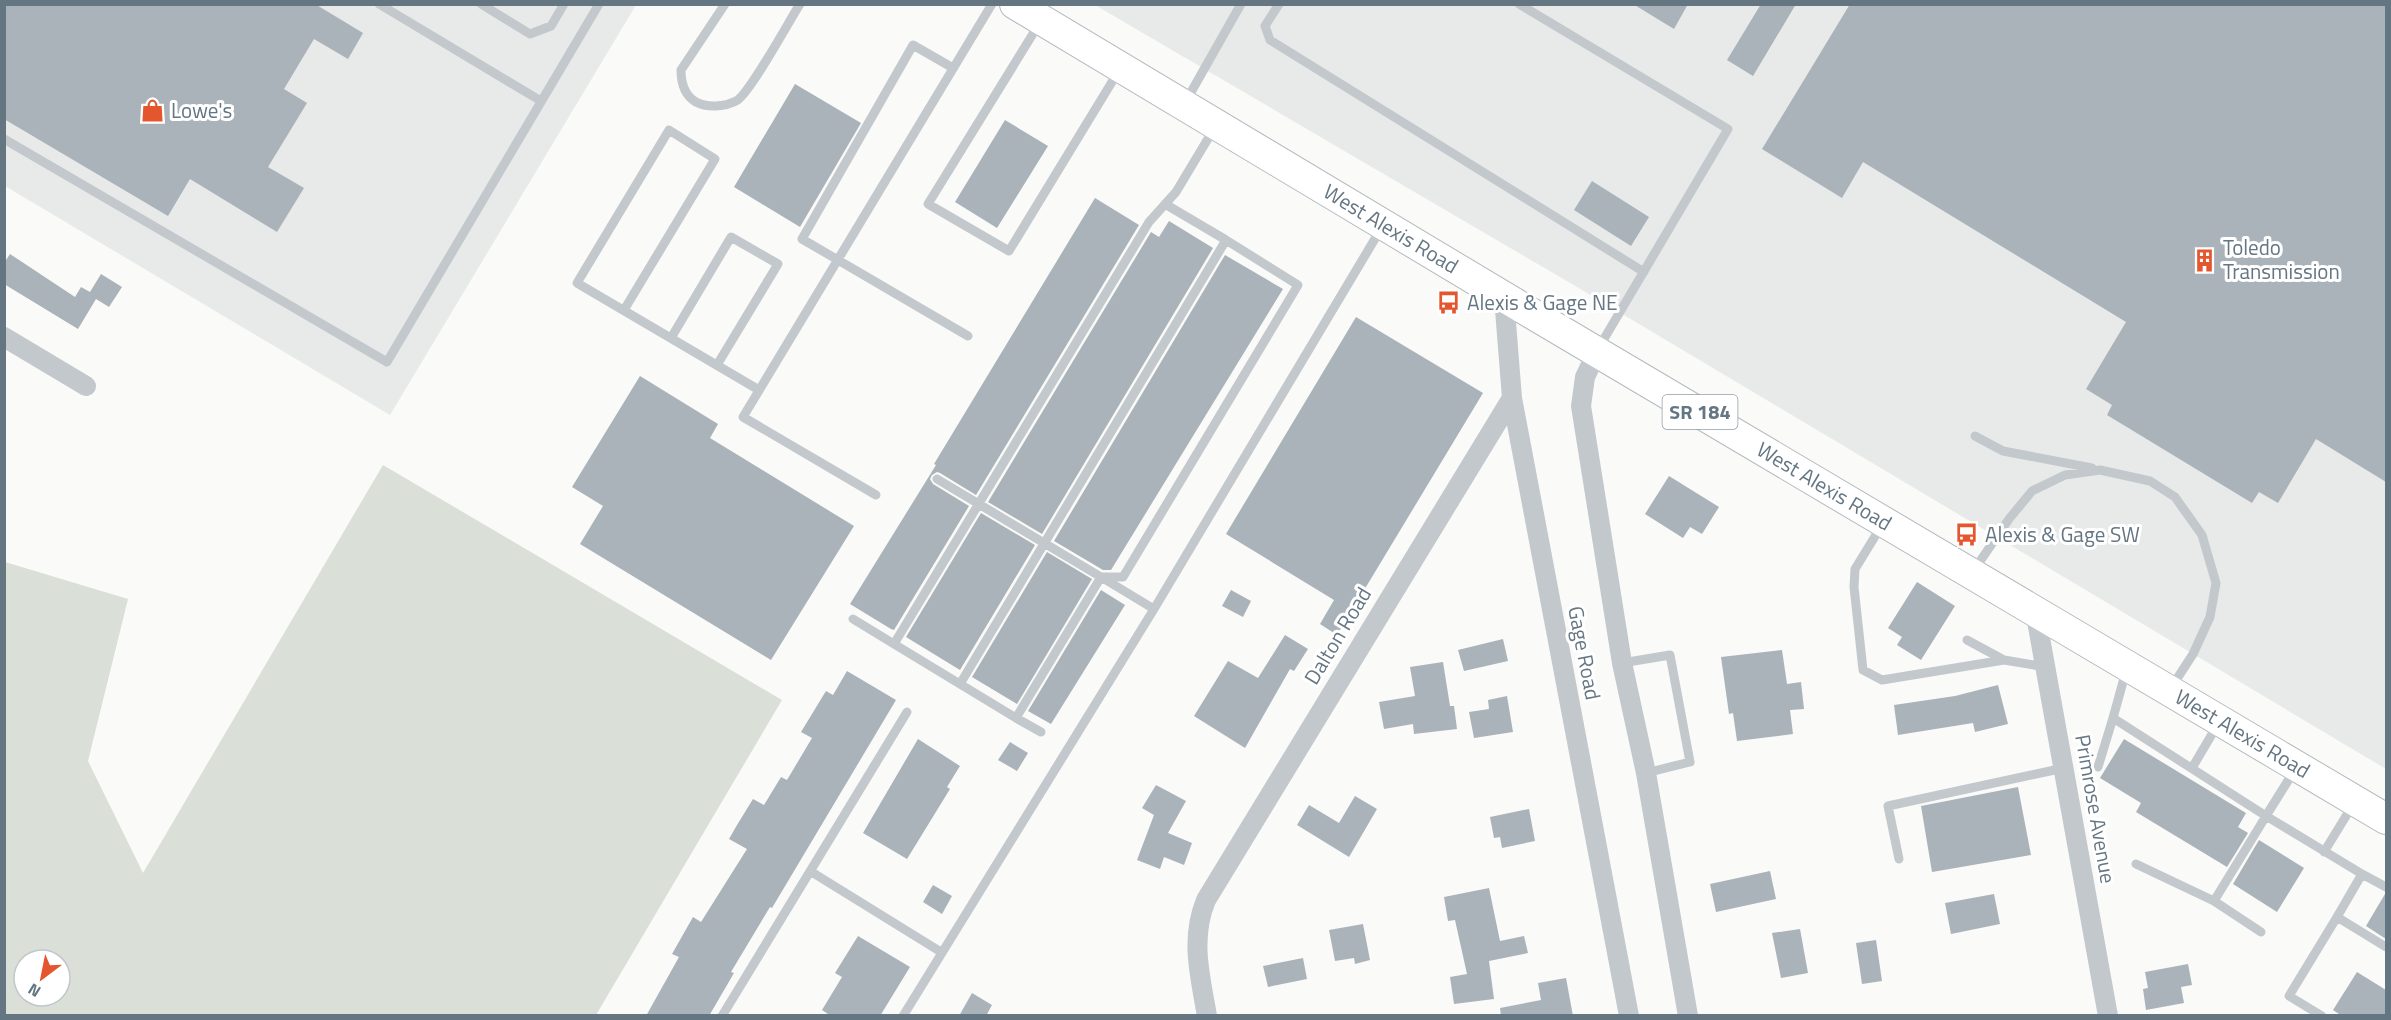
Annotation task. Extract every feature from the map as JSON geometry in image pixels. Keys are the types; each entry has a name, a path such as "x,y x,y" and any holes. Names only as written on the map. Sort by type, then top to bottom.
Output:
{"main road":[{"name":"West Alexis Road","path":"1015,4 1504,297 2386,819"}],"street":[{"name":"Gage Road","path":"1504,297 1512,398 1629,1016"},
{"path":"4,337 86,386"},
{"name":"Gage Road","path":"1597,351 1585,377 1581,406 1622,663 1646,773 1688,1016"},
{"name":"Dalton Road","path":"1207,1016 1199,974 1196,935 1198,919 1206,900 1512,398"},
{"name":"Primrose Avenue","path":"2036,610 2108,1016"}],"lane":[{"path":"379,4 542,101"},
{"path":"482,4 530,34 551,26 564,4"},
{"path":"4,139 387,362 599,4"},
{"path":"725,4 681,70 681,83 693,100 705,106 738,101 800,4"},
{"path":"876,495 743,417 992,4"},
{"path":"1184,105 1241,4"},
{"path":"1279,4 1265,26 1270,40 1644,272"},
{"path":"1519,4 1728,129 1597,351"},
{"path":"1041,20 928,204 1009,251 1121,68"},
{"path":"953,68 913,45 801,239 968,336"},
{"path":"894,644 1149,222 1176,192 1216,124"},
{"path":"624,310 715,159 669,130 577,283 759,390"},
{"path":"1101,577 1123,577 1298,285 1165,204"},
{"path":"903,1016 1154,609 1383,225"},
{"path":"671,338 731,237 778,264 717,365"},
{"path":"960,684 1226,240"},
{"path":"1975,436 2003,451 2150,481 2175,497 2202,535 2216,583 2210,617 2193,654 2169,690"},
{"path":"1972,572 2009,519 2032,491 2065,475 2100,470"},
{"path":"937,479 1154,609"},
{"path":"1884,521 1855,569 1854,587 1863,669 1882,680 2004,660"},
{"path":"1016,718 1101,577"},
{"path":"853,619 1041,732"},
{"path":"1966,640 2004,660 2046,668"},
{"path":"1622,663 1670,655 1690,762 1646,773"},
{"path":"2098,767 2128,665"},
{"path":"722,1016 906,712"},
{"path":"2113,718 2324,852 2386,887"},
{"path":"2192,768 2220,720"},
{"path":"2214,901 2297,766"},
{"path":"1899,859 1888,806 2064,768"},
{"path":"2324,852 2355,800"},
{"path":"2136,864 2214,901 2261,932"},
{"path":"810,871 941,952"},
{"path":"2322,1016 2289,996 2362,874"},
{"path":"2337,917 2385,943"}],"shaded area":[{"path":"5,5 636,5 390,415 5,186"},
{"path":"1095,5 2386,5 2386,769 1577,287"},
{"path":"383,465 782,700 596,1015 5,1015 5,562 128,599 88,761 143,873"}],"building":[{"name":"Lowe's","path":"4,4 315,4 363,33 348,59 314,39 284,89 307,103 268,167 304,188 277,232 190,179 168,216 4,119"},
{"path":"1633,4 1688,4 1674,29"},
{"path":"1761,4 1796,4 1753,76 1727,60"},
{"name":"Toledo Transmission","path":"1850,4 2386,4 2386,482 2316,439 2278,503 2259,492 2252,503 2107,415 2112,405 2086,389 2126,322 1863,162 1842,198 1762,149"},
{"path":"795,84 861,123 800,227 734,187"},
{"path":"1005,120 1048,146 997,228 955,202"},
{"path":"1592,181 1649,217 1631,246 1574,210"},
{"path":"1095,198 1139,225 976,495 940,473 932,475 930,479 933,484 969,506 894,630 891,629 850,604 936,465 934,464"},
{"path":"1169,221 1213,248 1042,534 988,502 1151,232 1159,237"},
{"path":"10,254 75,297 81,287 90,292 101,274 122,287 109,307 96,299 78,329 4,284 4,263"},
{"path":"1225,255 1283,289 1111,570 1103,570 1054,541"},
{"path":"1356,317 1483,393 1337,635 1320,624 1334,600 1226,534"},
{"path":"640,376 718,424 710,438 854,526 771,660 580,544 603,506 572,487"},
{"path":"1669,476 1719,507 1702,534 1690,527 1683,538 1645,514"},
{"path":"981,513 1035,545 960,670 906,637"},
{"path":"1047,552 1092,579 1017,704 972,677"},
{"path":"1917,582 1955,606 1921,660 1897,645 1902,637 1888,628"},
{"path":"1101,590 1125,605 1051,724 1028,711"},
{"path":"1231,590 1251,601 1243,617 1222,606"},
{"path":"1285,635 1308,649 1294,671 1290,669 1245,748 1194,716 1228,661 1258,678"},
{"path":"1503,639 1508,661 1464,671 1458,650"},
{"path":"1782,650 1787,684 1801,682 1804,709 1790,710 1793,734 1737,741 1733,713 1729,714 1721,657"},
{"path":"1443,662 1450,706 1454,706 1457,729 1414,734 1413,724 1384,729 1379,702 1415,696 1410,667"},
{"path":"847,671 896,700 772,908 770,907 731,972 734,973 709,1016 646,1016 679,957 672,954 693,917 701,922 747,849 729,839 737,825 753,799 764,805 781,777 787,780 812,738 801,732 826,691 833,695"},
{"path":"1998,685 2008,724 1975,732 1973,723 1898,735 1894,705 1955,696"},
{"path":"1507,696 1513,732 1474,738 1469,712 1489,709 1488,700"},
{"path":"918,739 960,766 947,787 950,789 907,859 863,833"},
{"path":"2124,739 2246,813 2238,827 2248,833 2227,867 2136,812 2141,803 2100,778"},
{"path":"1010,742 1028,753 1017,771 998,760"},
{"path":"1156,785 1186,801 1168,833 1192,843 1184,865 1164,857 1160,869 1137,860 1154,815 1142,808"},
{"path":"2018,787 2031,855 1932,872 1921,806"},
{"path":"1355,796 1377,809 1349,857 1297,825 1309,805 1339,823"},
{"path":"1529,809 1535,841 1502,848 1500,837 1494,838 1490,817"},
{"path":"2259,840 2304,868 2277,912 2233,884"},
{"path":"1770,871 1776,899 1716,912 1710,884"},
{"path":"933,885 952,896 942,914 923,902"},
{"path":"1489,888 1500,941 1524,936 1528,953 1489,961 1494,999 1454,1004 1450,977 1467,974 1455,920 1448,921 1444,897"},
{"path":"1994,894 2000,924 1951,934 1945,903"},
{"path":"2386,894 2386,939 2366,926"},
{"path":"1363,924 1370,960 1355,964 1354,958 1335,961 1329,930"},
{"path":"1800,929 1808,973 1781,978 1772,933"},
{"path":"858,936 910,967 880,1016 831,1016 822,1010 842,977 835,973"},
{"path":"1876,940 1882,981 1862,984 1856,943"},
{"path":"1303,958 1307,979 1268,987 1263,966"},
{"path":"2188,964 2192,985 2181,987 2184,1003 2146,1010 2143,989 2148,988 2145,972"},
{"path":"2357,972 2386,990 2386,1016 2342,1016 2333,1010"},
{"path":"1566,978 1573,1016 1501,1016 1500,1008 1541,1000 1538,983"},
{"path":"972,993 992,1005 986,1016 959,1016"}],"place":[{"name":"Lowe's","path":"153,111"},
{"name":"Toledo Transmission","path":"2205,260"},
{"name":"Alexis & Gage NE","path":"1449,303"},
{"name":"Alexis & Gage SW","path":"1967,535"}]}
